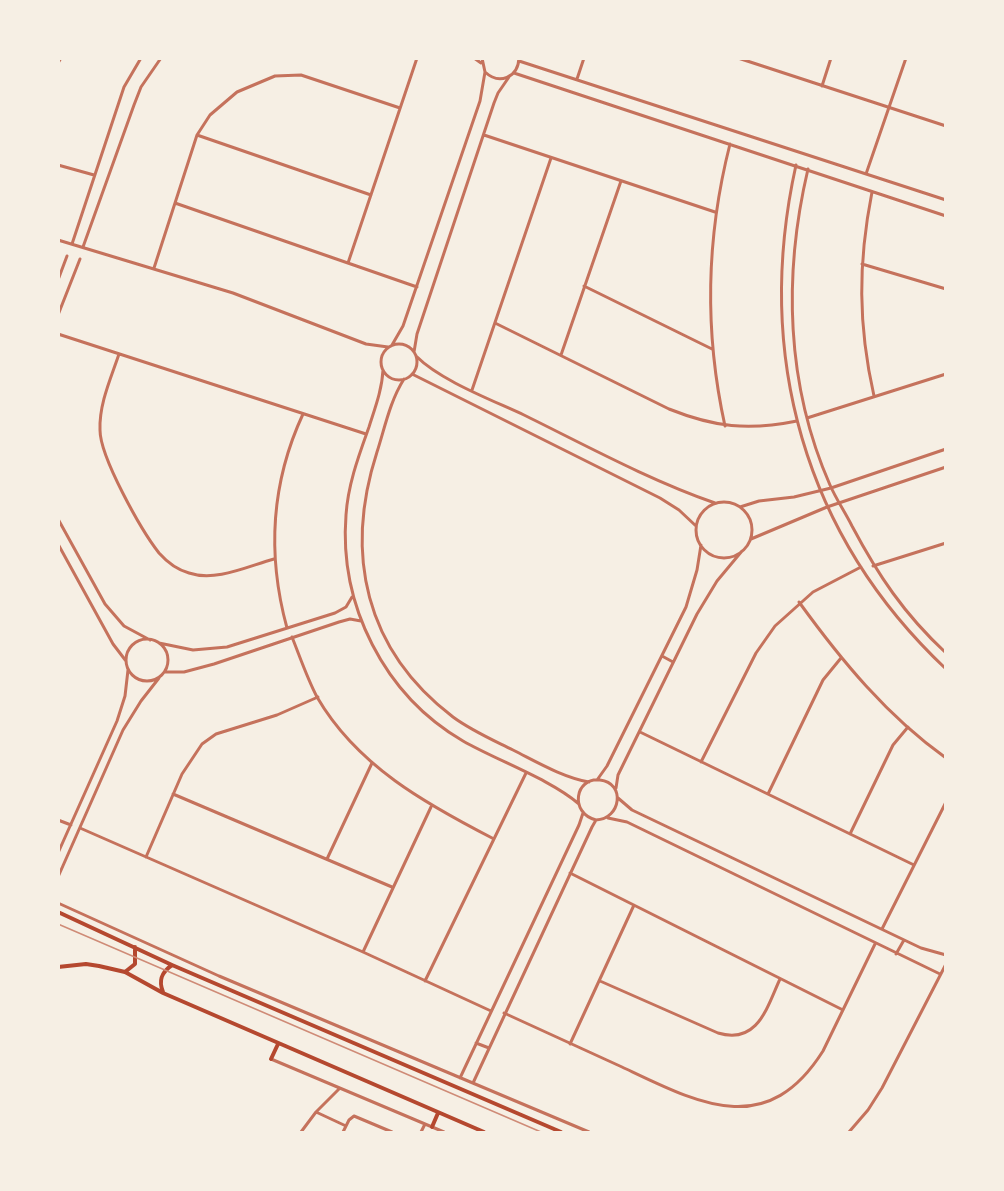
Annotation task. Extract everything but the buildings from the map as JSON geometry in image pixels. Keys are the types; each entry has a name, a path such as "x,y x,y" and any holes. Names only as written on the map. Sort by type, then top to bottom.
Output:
{"main road":[{"path":"58,912 172,965 561,1132"},
{"path":"124,972 135,964 135,947"},
{"path":"58,967 86,964 124,972 163,993 484,1132"},
{"path":"163,993 160,984 162,976 172,965"},
{"path":"271,1059 278,1044"},
{"path":"432,1127 438,1113"}],"street":[{"path":"58,63 61,58"},
{"path":"72,244 124,87 141,58"},
{"path":"83,247 137,96 161,58"},
{"path":"348,263 417,58"},
{"path":"474,58 482,61 485,72 480,101 401,331 381,360 383,370 381,390 354,471 346,513 346,554 353,596 361,621 390,674 423,711 463,740 566,794 579,804"},
{"path":"577,80 584,58"},
{"path":"738,58 945,126"},
{"path":"754,64 756,58"},
{"path":"822,86 831,58"},
{"path":"866,174 906,58"},
{"path":"616,790 608,782 597,780 588,782 564,776 455,719 423,690 402,665 386,638 370,598 365,577 362,556 362,513 371,471 393,402 404,379 412,374 417,366 415,354 417,334 498,93 514,73 519,60 945,200"},
{"path":"485,72 496,79 509,77"},
{"path":"514,73 945,216"},
{"path":"153,268 197,135 210,115 227,99 262,80 281,75 301,75 400,108"},
{"path":"197,135 371,195"},
{"path":"483,135 715,212"},
{"path":"725,426 712,349 709,285 715,212 729,144"},
{"path":"472,390 551,158"},
{"path":"58,165 94,175"},
{"path":"796,165 785,223 780,291 784,357 797,421 827,507 861,567 907,630 945,669"},
{"path":"808,169 797,223 792,279 794,344 807,418 831,488 873,566 914,621 945,653"},
{"path":"561,355 621,181"},
{"path":"872,192 861,264 862,326 874,396"},
{"path":"175,203 417,287"},
{"path":"58,240 233,293 366,344 390,346 402,344 432,369 659,482 715,503 725,502 740,507 750,518 751,539"},
{"path":"58,280 67,256"},
{"path":"58,315 80,259"},
{"path":"861,264 945,289"},
{"path":"584,286 712,349"},
{"path":"495,323 669,409 696,420 749,428 797,421"},
{"path":"58,334 366,434"},
{"path":"119,354 100,417 101,444 111,469 159,553 178,569 202,576 274,559"},
{"path":"383,370 389,377 404,379"},
{"path":"412,374 660,498 679,510 696,526"},
{"path":"807,418 945,374"},
{"path":"287,628 281,606 274,559 274,528 279,488 292,438 303,414"},
{"path":"740,507 759,501 786,499 831,488 945,449"},
{"path":"606,818 615,810 618,798 616,790 618,775 707,597 751,539 827,507 945,467"},
{"path":"715,503 702,512 696,526 701,545 708,553 718,557 728,557 742,551"},
{"path":"58,519 105,604 124,626 159,643 193,650 227,647 341,611 353,596"},
{"path":"58,544 113,644 126,661"},
{"path":"873,566 945,544"},
{"path":"597,780 605,770 690,595 701,545"},
{"path":"701,762 760,646 775,626 799,602 828,582 861,567"},
{"path":"799,602 841,658 872,693 945,758"},
{"path":"165,672 193,670 345,620 361,621"},
{"path":"292,637 318,697 338,726 372,763 431,807 494,839"},
{"path":"58,853 117,721 125,696 128,670 126,655 138,641 150,639"},
{"path":"58,877 123,730 141,701 165,672 167,654 159,643"},
{"path":"662,656 674,662"},
{"path":"768,794 823,680 841,658"},
{"path":"128,670 138,680 152,681 159,678"},
{"path":"146,857 190,759 202,744 209,738 277,716 318,697"},
{"path":"850,834 893,746 908,727"},
{"path":"640,732 914,865"},
{"path":"327,859 372,763"},
{"path":"425,981 526,773"},
{"path":"588,782 578,796 583,813 596,820 606,818 627,822 940,974"},
{"path":"173,794 392,887"},
{"path":"618,798 632,810 904,940 928,951 945,955"},
{"path":"882,929 945,802"},
{"path":"363,952 431,807"},
{"path":"460,1078 583,813"},
{"path":"58,820 71,825"},
{"path":"472,1083 596,820"},
{"path":"80,828 363,952 491,1011"},
{"path":"570,873 843,1010"},
{"path":"58,903 219,976 589,1132"},
{"path":"570,1044 634,905"},
{"path":"897,954 904,940"},
{"path":"504,1013 688,1097 722,1107 739,1107 773,1099 802,1080 823,1051 875,944"},
{"path":"849,1132 868,1110 882,1088 945,964"},
{"path":"600,981 718,1033 736,1036 752,1029 758,1023 780,979"},
{"path":"476,1043 489,1048"},
{"path":"271,1059 443,1132"},
{"path":"301,1132 316,1112 339,1089"},
{"path":"316,1112 346,1126"},
{"path":"343,1132 350,1118 356,1117 392,1132"},
{"path":"421,1132 425,1124"}],"railway":[{"path":"58,924 541,1132"}]}
